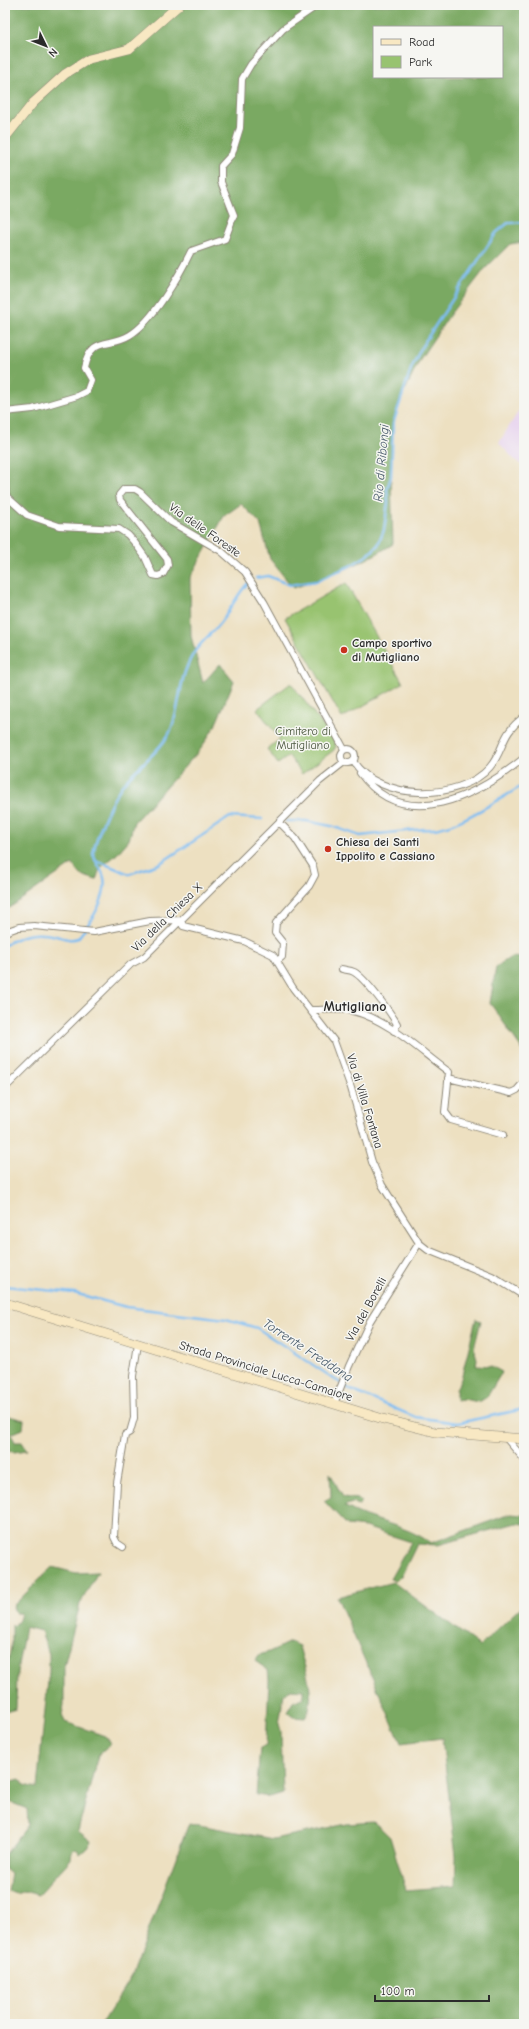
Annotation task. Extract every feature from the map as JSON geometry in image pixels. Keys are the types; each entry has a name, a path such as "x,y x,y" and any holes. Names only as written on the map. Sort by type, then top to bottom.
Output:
{"main road":[{"path":"5,138 34,104 66,74 89,59 129,49 179,5"},
{"name":"Strada Provinciale Lucca-Camaiore","path":"5,1302 383,1420 435,1432 524,1439"}],"street":[{"path":"5,412 33,409 77,396 87,391 90,380 84,368 87,355 97,345 129,336 141,326 163,299 181,272 191,251 225,239 234,214 221,182 221,166 232,154 240,128 242,79 251,64 282,29 318,5"},
{"name":"Via delle Foreste","path":"5,480 6,496 27,515 59,526 119,529 135,543 145,557 153,574 158,576 163,574 168,565 167,559 120,500 119,495 124,489 135,489 140,492 171,522 227,556 245,572 264,602 344,749"},
{"path":"358,770 376,781 394,788 414,793 442,792 473,779 490,766 506,735 514,724 524,717"},
{"path":"353,761 348,763 344,762 341,755 344,749 351,749 355,752 353,761 358,770 375,790 387,798 400,804 431,805 448,801 488,784 503,775 524,758"},
{"name":"Via della Chiesa X","path":"5,1088 131,964 144,957 320,781 344,762"},
{"path":"277,961 282,957 283,943 282,939 275,933 276,923 309,886 315,874 313,866 294,838 279,822"},
{"path":"5,932 18,927 34,926 90,932 150,921 181,920"},
{"name":"Via di Villa Fontana","path":"181,920 183,926 235,938 256,946 273,955 286,978 327,1031 339,1052 372,1162 382,1185 419,1243 428,1250 492,1276 524,1296"},
{"path":"342,969 354,972 361,978 393,1016 397,1024 394,1032"},
{"path":"310,1010 354,1011 384,1023 449,1072 444,1112 451,1120 503,1135"},
{"path":"448,1078 511,1093 517,1090 524,1082"},
{"name":"Via dei Borelli","path":"334,1404 349,1366 370,1321 419,1243"},
{"path":"123,1548 117,1543 114,1537 117,1483 125,1435 130,1432 134,1418 134,1376 138,1344"},
{"path":"506,1438 524,1459"}],"shaded area":[{"path":"524,402 524,467 499,443"}],"green space":[{"path":"5,5 524,5 524,242 510,244 484,270 451,313 420,359 399,403 393,424 391,477 393,544 369,558 344,569 293,588 270,559 260,523 241,504 224,516 190,578 191,636 203,683 220,664 234,681 215,726 200,750 134,822 129,840 116,855 100,868 96,880 81,875 72,864 5,911"},
{"name":"Campo sportivo di Mutigliano","path":"346,583 403,683 342,718 285,618"},
{"name":"Cimitero di Mutigliano","path":"291,683 334,740 336,746 334,750 302,774 289,756 278,764 267,749 280,739 257,709"},
{"path":"511,957 524,958 524,1052 490,1003 496,967"},
{"path":"476,1319 481,1321 474,1348 477,1359 476,1365 491,1366 502,1372 487,1397 479,1402 463,1399 456,1400 456,1389 461,1379"},
{"path":"5,1415 24,1420 23,1429 11,1434 15,1442 22,1442 27,1450 14,1452 5,1451"},
{"path":"330,1473 343,1497 357,1499 362,1502 359,1505 352,1503 344,1506 365,1516 410,1531 431,1543 510,1514 524,1515 524,1524 516,1523 438,1545 417,1544 402,1575 396,1581 390,1579 411,1542 365,1527 347,1525 324,1501 331,1497"},
{"path":"52,1567 76,1573 98,1572 80,1604 64,1666 64,1706 62,1714 65,1722 105,1736 111,1743 98,1755 78,1831 91,1841 87,1848 80,1854 76,1848 72,1851 71,1859 38,1895 24,1891 16,1894 8,1891 11,1874 5,1869 5,1855 28,1825 27,1809 5,1800 5,1783 20,1779 25,1785 37,1788 49,1671 49,1654 41,1631 25,1627 17,1672 16,1709 5,1712 5,1680 12,1641 12,1624 14,1626 19,1620 21,1613 15,1613 13,1606"},
{"path":"393,1582 480,1646 524,1604 524,2024 102,2024 131,1977 189,1823 273,1839 347,1824 374,1822 390,1837 406,1890 455,1886 456,1857 442,1738 401,1743 337,1597"},
{"path":"290,1642 299,1646 307,1673 310,1692 309,1710 305,1718 293,1717 287,1712 293,1702 303,1698 303,1690 290,1689 284,1694 279,1724 281,1731 283,1793 270,1797 256,1795 260,1748 266,1745 269,1679 268,1670 255,1661 259,1655"}],"waterway":[{"name":"Rio di Ribongi","path":"256,578 268,576 290,585 317,581 350,566 368,555 378,545 384,530 388,502 387,489 391,477 393,424 411,369 422,346 496,233 508,223 524,222"},
{"name":"Rio di Ribongi","path":"5,945 17,938 29,934 49,934 67,939 75,939 78,938 88,925 101,902 105,886 102,872 93,854 106,814 122,785 155,752 169,734 175,719 181,687 189,662 197,648 223,619 249,582"},
{"path":"286,821 306,821 331,826 360,836 435,829 448,826 461,820 489,806 524,785"},
{"path":"95,860 129,874 159,864 230,817 262,819"},
{"name":"Torrente Freddana","path":"5,1286 74,1293 126,1307 226,1319 257,1328 351,1390 415,1417 458,1423 524,1409"}],"place":[{"name":"Campo sportivo di Mutigliano","path":"344,650"},
{"name":"Chiesa dei Santi Ippolito e Cassiano","path":"328,849"}],"district":[{"name":"Mutigliano","path":"355,1006"}]}
